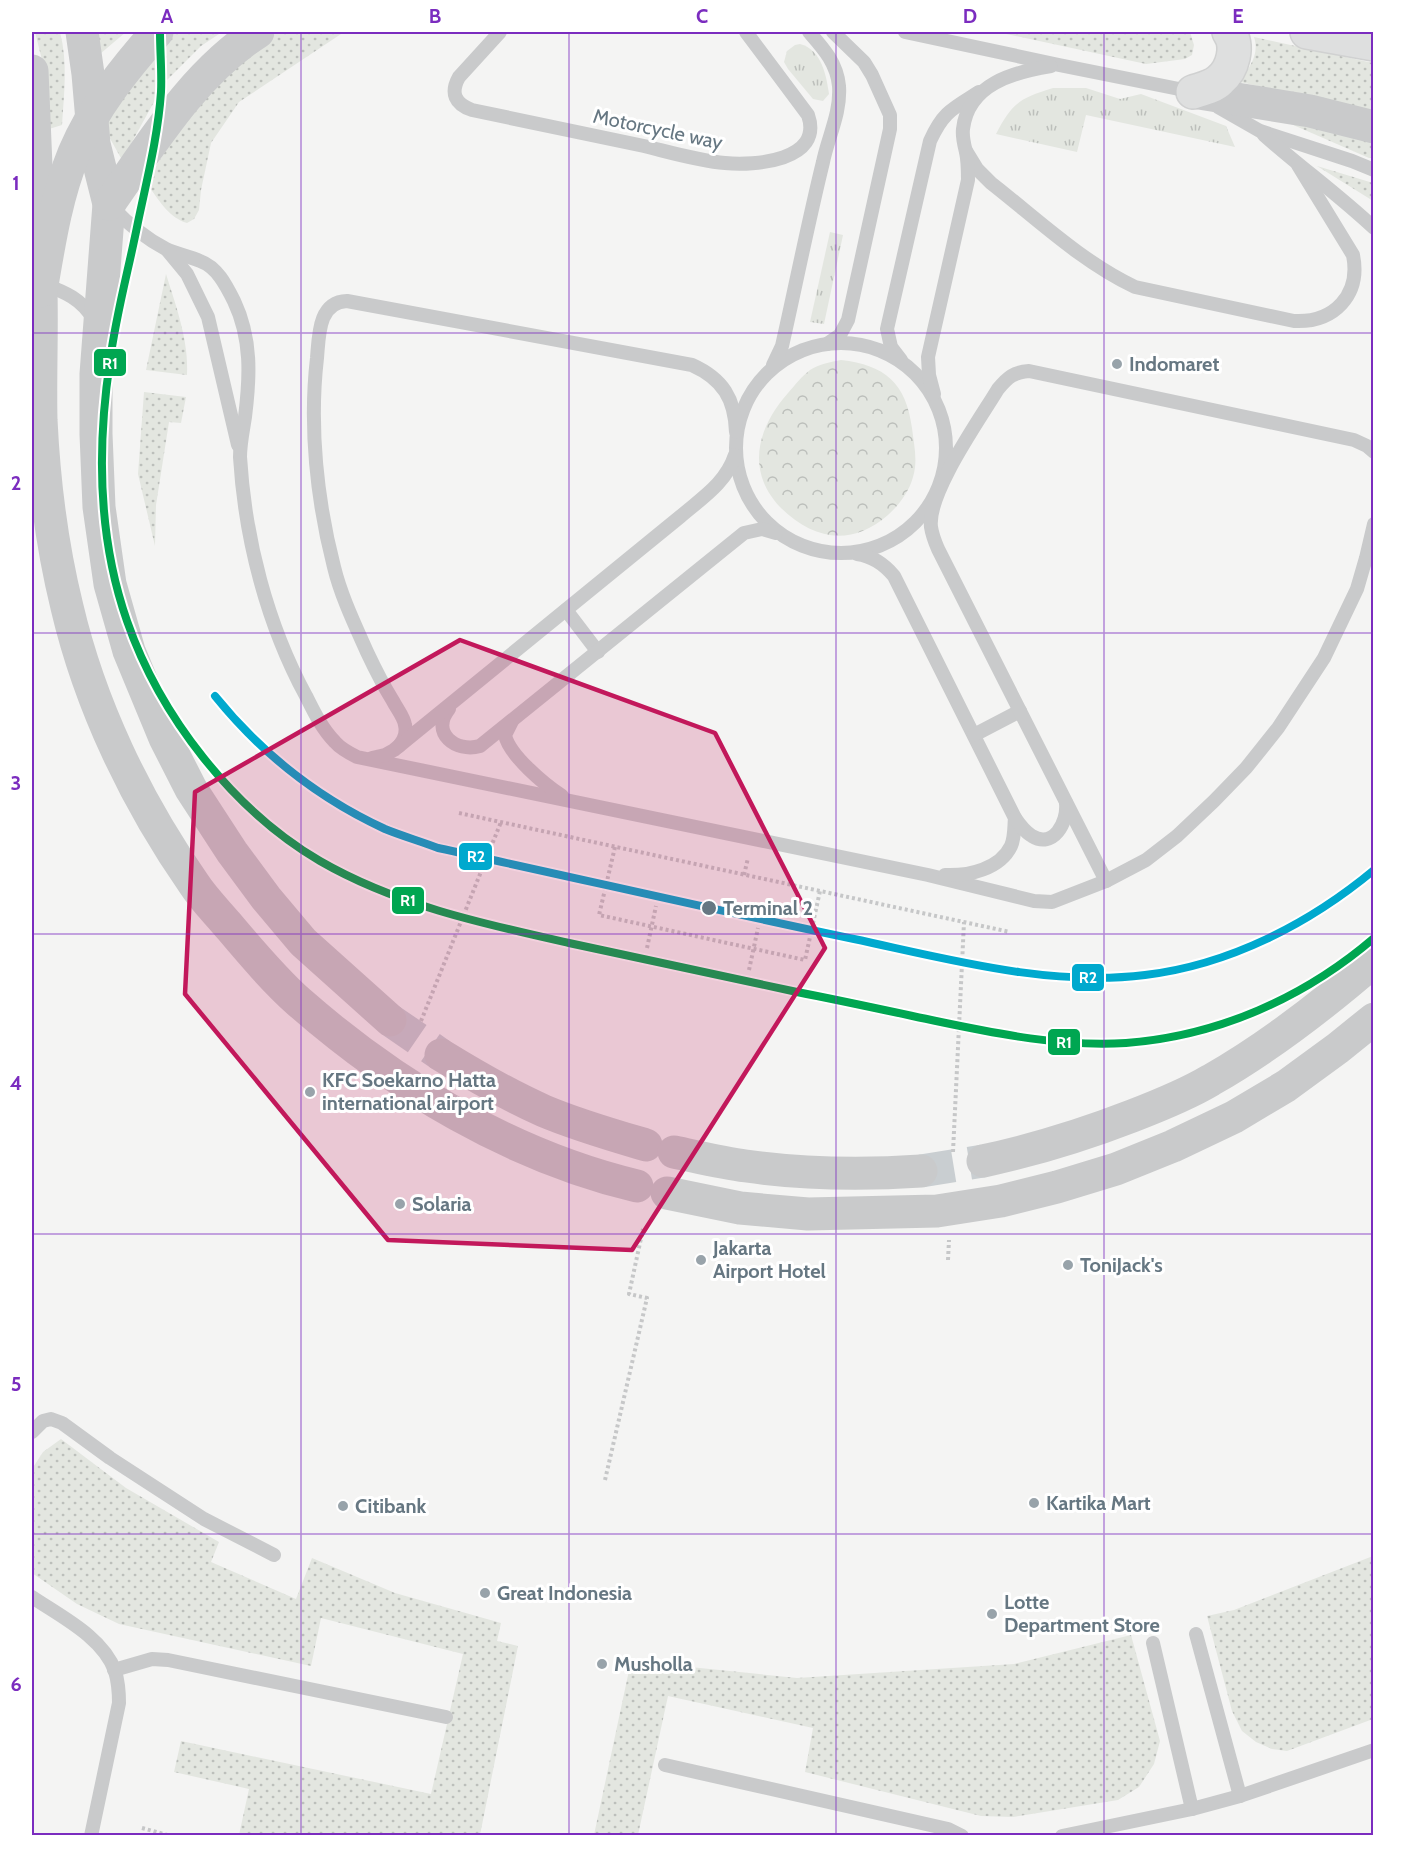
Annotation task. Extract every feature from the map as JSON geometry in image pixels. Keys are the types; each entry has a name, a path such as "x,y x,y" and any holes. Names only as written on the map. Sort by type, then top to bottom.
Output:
{"main road":[{"path":"1193,92 1214,84 1226,72 1231,63 1235,45 1229,32"},
{"path":"1307,32 1374,44"}],"street":[{"path":"81,32 88,74 94,144 109,204 98,340 96,434 99,507 110,584 129,651 165,738 191,789 232,852 266,898 303,942 405,1023"},
{"path":"35,283 75,152 112,86 157,32"},
{"path":"109,204 179,105 217,65 245,40 258,32"},
{"path":"32,71 35,283 45,482 67,608 87,677 111,736 145,805 194,885 243,943 297,1001 357,1049 425,1096 479,1127 550,1159 614,1180 740,1208 808,1214 937,1211 1001,1202 1057,1187 1173,1146 1234,1117 1286,1086 1374,1019"},
{"path":"1193,92 1310,111 1374,127"},
{"path":"968,1158 1029,1152 1085,1134 1159,1105 1210,1081 1320,1007 1374,961"},
{"path":"441,1056 489,1084 545,1111 598,1131 660,1149 746,1166 817,1172 921,1171"}],"lane":[{"name":"Motorcycle way","path":"500,32 459,77 454,86 454,94 464,107 724,163 773,161 798,150 808,140 810,122 808,115 746,32"},
{"path":"768,372 782,346 823,162 836,121 838,106 839,88 833,62 808,32"},
{"path":"826,345 840,335 848,320 890,129 890,116 872,75 864,62 833,32"},
{"path":"905,32 1193,92 1260,132 1374,228"},
{"path":"937,405 922,383 891,347 887,329 930,141 937,125 948,111 989,85 1017,73 1059,65"},
{"path":"989,85 978,96 966,115 963,128 968,180 928,357 929,375 945,431 946,459 932,510 931,526 938,549 1106,881"},
{"path":"1260,132 1374,170"},
{"path":"966,151 977,169 991,183 1114,277 1135,287 1294,321 1310,322 1325,317 1337,308 1346,296 1353,280 1355,267 1353,255 1298,165"},
{"path":"109,204 127,223 168,250 203,261 226,285 246,340 249,366 240,455"},
{"path":"168,250 187,274 208,317 240,455 248,522 273,625 294,674 314,712 336,744 351,754 366,758 928,875 1042,902 1060,900 1106,881 1146,860 1177,836 1246,768 1278,728 1323,658 1357,589 1373,527"},
{"path":"35,283 69,294 80,302 95,321 98,340"},
{"path":"399,746 405,734 404,719 376,672 352,617 334,569 323,512 314,413 321,328 326,310 332,304 347,301 692,365 703,370 714,378 730,397 734,409 738,474 747,495 760,517 785,537"},
{"path":"736,432 744,406 759,382 783,360 809,347 843,342 863,345 884,352 904,364"},
{"path":"849,553 881,547 906,531 926,510 998,389 1016,372 1029,370 1354,440 1374,452"},
{"path":"366,758 385,755 399,746 567,610 722,481 735,454"},
{"path":"454,703 446,712 443,730 452,743 461,747 471,749 480,746 744,533 762,529 816,550 862,555 874,559 887,568 894,576 1015,818 1031,836 1040,839 1051,836 1060,830 1066,821 1065,799"},
{"path":"567,610 598,651"},
{"path":"974,735 1020,711"},
{"path":"513,720 505,735 511,749 539,780 569,800"},
{"path":"928,875 952,876 986,869 1003,856 1010,846 1015,818"},
{"path":"32,1432 43,1421 51,1419 62,1423 110,1458 204,1519 274,1555"},
{"path":"32,1597 94,1640 106,1654 114,1670 119,1703 91,1836"},
{"path":"1196,1634 1240,1796"},
{"path":"1153,1643 1192,1809"},
{"path":"114,1670 152,1659 168,1660 446,1717"},
{"path":"1062,1836 1192,1809 1240,1796 1374,1750"},
{"path":"665,1765 948,1829 962,1836"}],"path":[{"path":"459,813 1010,932"},
{"path":"405,1023 501,822"},
{"path":"615,847 599,915 805,960 820,891"},
{"path":"647,948 656,906"},
{"path":"964,922 968,1158"},
{"path":"749,970 758,928"},
{"path":"605,1480 647,1298 629,1294 643,1229"},
{"path":"948,1260 949,1237"},
{"path":"142,1828 171,1836"}],"highlighted area":[{"path":"460,640 715,733 825,948 632,1250 388,1240 185,994 195,792"}],"green space":[{"path":"35,32 60,32 64,55 62,125 49,129 43,64"},
{"path":"91,32 126,32 94,59"},
{"path":"173,32 222,32 201,46 165,82 122,160 102,124"},
{"path":"278,32 344,32 239,102 211,143 199,210 194,219 187,223 181,221 166,209 150,188 151,174 197,101 228,68"},
{"path":"997,32 1190,32 1194,45 1192,55 1185,59 1146,64"},
{"path":"1254,37 1373,63 1373,112 1240,82 1255,55"},
{"path":"800,44 813,52 822,64 829,94 823,101 813,99 784,62 787,51"},
{"path":"1053,88 1086,88 1120,99 1141,94 1226,126 1235,147 1086,115 1077,152 996,134 1007,115 1018,103 1032,95"},
{"path":"1291,124 1373,138 1373,158 1369,158"},
{"path":"1317,166 1373,183 1373,202 1370,199"},
{"path":"830,232 843,235 824,324 810,322"},
{"path":"166,274 184,337 187,375 146,370"},
{"path":"841,360 870,366 891,379 898,388 909,412 915,447 915,465 906,493 888,515 860,532 832,535 806,527 780,507 769,493 759,464 763,434 778,406 807,372"},
{"path":"144,392 186,397 181,423 169,422 156,505 155,546 138,474"},
{"path":"61,1439 126,1488 219,1542 211,1562 296,1599 312,1558 395,1593 501,1623 497,1641 518,1646 480,1835 239,1835 249,1789 174,1772 181,1741 431,1794 463,1654 321,1618 311,1666 119,1624 77,1604 32,1573 32,1469 43,1452"},
{"path":"1373,1556 1373,1719 1287,1751 1272,1749 1256,1742 1242,1731 1232,1711 1207,1616 1234,1610"},
{"path":"1131,1635 1160,1741 1154,1764 1139,1787 1118,1800 1013,1817 981,1816 805,1772 813,1728 668,1696 638,1835 594,1835 631,1661 797,1678 1014,1664"}],"tunnel":[{"path":"390,1020 441,1055"},
{"path":"921,1171 983,1161"}],"transit line":[{"name":"R1","path":"160,32 160,108 116,326 106,393 102,459 105,525 110,557 117,590 141,656 180,725 203,758 229,788 288,840 320,861 379,890 473,920 626,956 936,1021 1006,1035 1054,1041 1126,1043 1160,1039 1226,1023 1289,996 1319,979 1374,938"},
{"name":"R2","path":"215,696 271,755 314,788 360,817 385,829 438,848 999,969 1072,977 1109,978 1176,970 1207,962 1237,952 1295,924 1323,908 1374,870"}],"place":[{"name":"Indomaret","path":"1117,364"},
{"name":"Terminal 2","path":"709,908"},
{"name":"KFC Soekarno Hatta international airport","path":"310,1092"},
{"name":"Solaria","path":"400,1204"},
{"name":"Jakarta Airport Hotel","path":"701,1260"},
{"name":"ToniJack's","path":"1068,1265"},
{"name":"Kartika Mart","path":"1034,1503"},
{"name":"Citibank","path":"343,1506"},
{"name":"Great Indonesia","path":"485,1593"},
{"name":"Lotte Department Store","path":"992,1614"},
{"name":"Musholla","path":"602,1664"}]}
